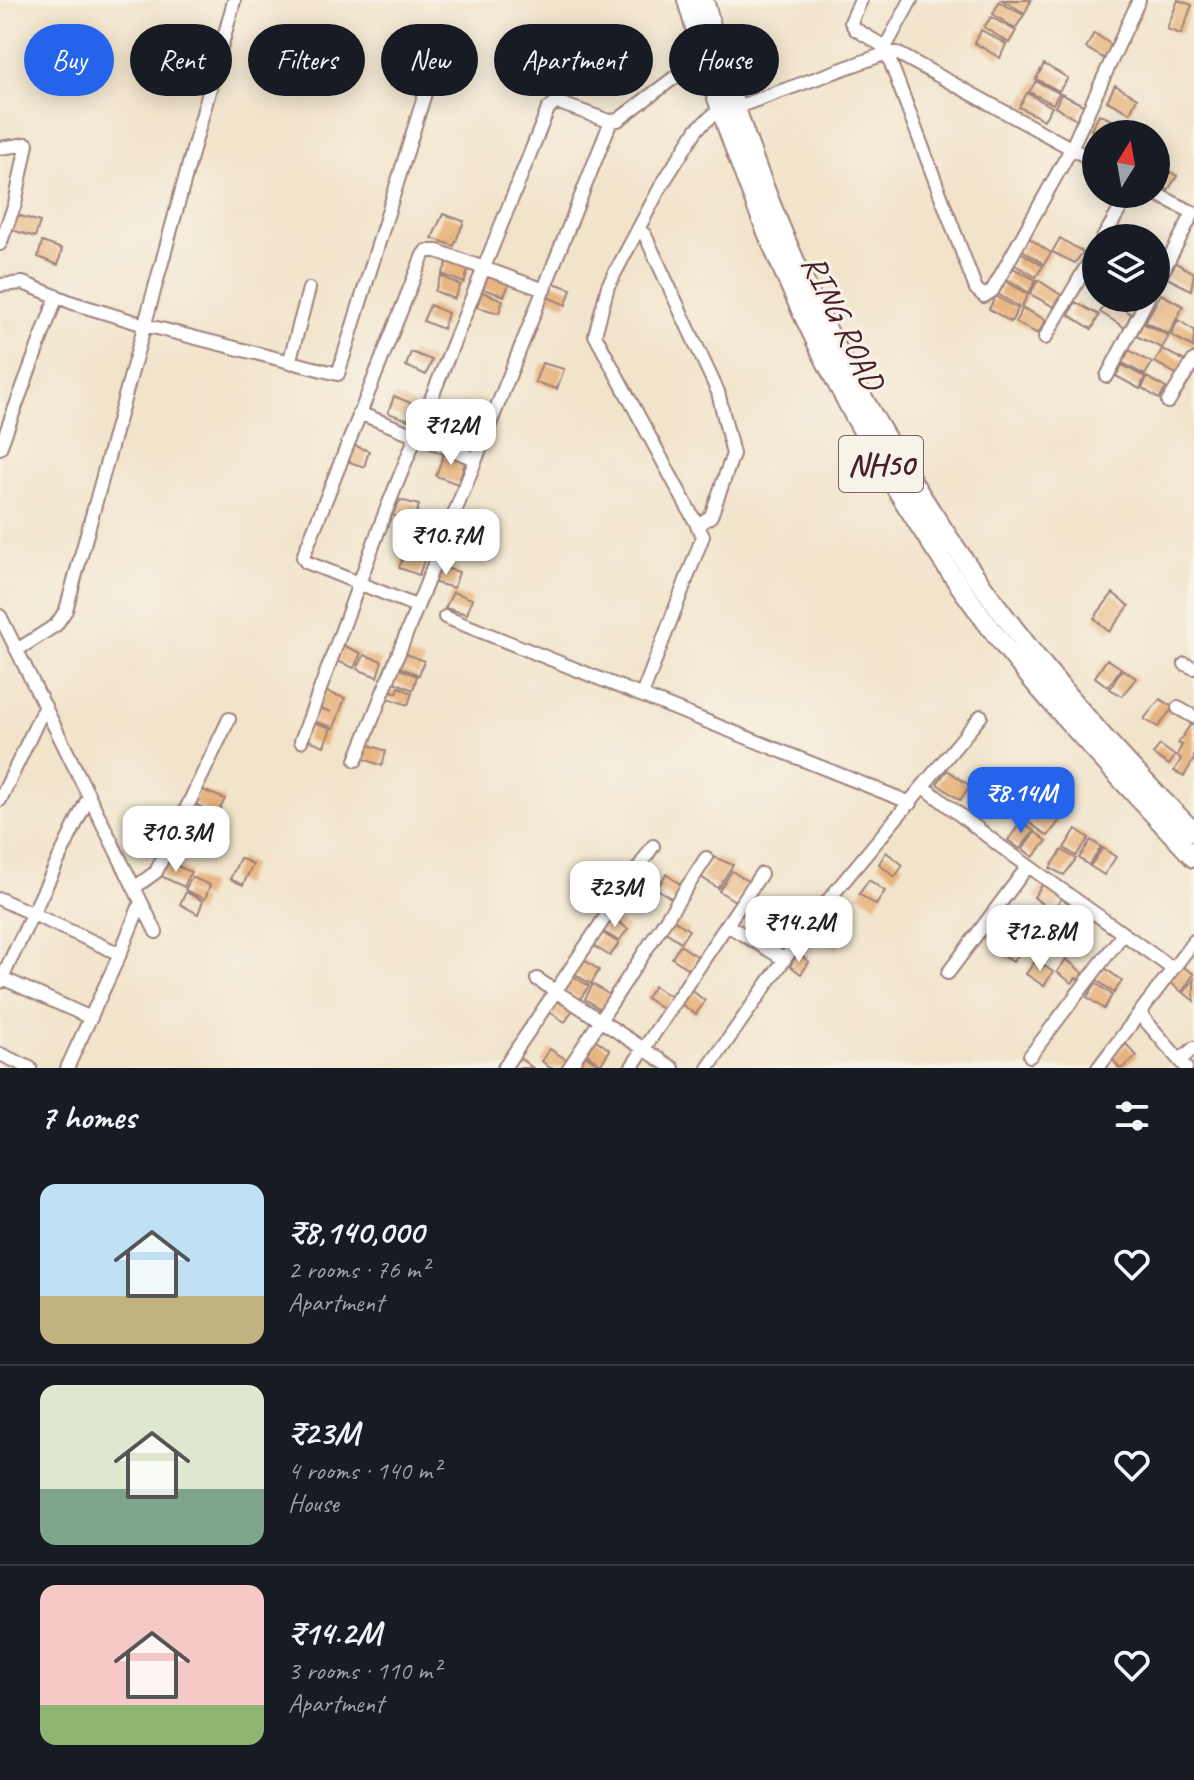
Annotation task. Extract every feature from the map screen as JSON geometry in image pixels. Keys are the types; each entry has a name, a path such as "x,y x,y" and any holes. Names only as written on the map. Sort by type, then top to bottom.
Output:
{"highway":[{"name":"RING ROAD","path":"687,0 694,24"},
{"name":"RING ROAD","path":"704,0 753,201 812,337 883,466 988,624 1045,694 1194,858"},
{"name":"RING ROAD","path":"722,96 816,307 858,388 921,496 977,581 1043,666 1093,725 1194,832"}],"street":[{"path":"861,0 851,22 855,29 884,52 901,55 1082,155"},
{"path":"642,695 703,536 595,335 608,286 661,186 697,129 728,108 884,52 911,0"},
{"path":"884,52 980,294 984,296 992,291 1071,149 1139,0"},
{"path":"17,650 56,625 66,610 234,1"},
{"path":"301,741 357,583 551,105 559,103 611,121 621,119 669,82"},
{"path":"0,285 23,283 145,325 333,374 339,372 424,96"},
{"path":"356,760 611,121"},
{"path":"0,148 27,144 15,204 0,244"},
{"path":"1170,201 1194,213 1170,258"},
{"path":"638,229 645,235 718,392 733,454 711,516 697,526"},
{"path":"416,606 306,562 303,557 423,255 426,251 437,251 544,290"},
{"path":"1045,338 1082,274"},
{"path":"289,363 309,289"},
{"path":"0,448 57,296"},
{"path":"1107,376 1141,312"},
{"path":"1168,402 1194,360"},
{"path":"359,413 475,459"},
{"path":"445,617 911,803"},
{"path":"2,625 156,932"},
{"path":"0,800 45,706"},
{"path":"1178,708 1194,717"},
{"path":"708,1068 815,916 981,716"},
{"path":"134,888 156,872 229,719"},
{"path":"924,787 1028,866 1173,969"},
{"path":"89,796 1,980 91,1018"},
{"path":"504,1068 653,846"},
{"path":"569,1068 706,858"},
{"path":"948,973 1028,866"},
{"path":"631,1068 761,874"},
{"path":"0,899 120,954"},
{"path":"67,1068 141,902"},
{"path":"727,925 784,959"},
{"path":"1030,1056 1123,934"},
{"path":"1098,1068 1194,941"},
{"path":"537,979 673,1068"},
{"path":"1140,1014 1183,1064 1194,1048"},
{"path":"0,1054 30,1068"}],"building":[{"path":"1002,0 1031,0 1025,13"},
{"path":"1178,0 1192,5 1181,34 1167,29"},
{"path":"999,2 1024,15 1015,29 993,14"},
{"path":"991,17 1016,31 1009,43 984,27"},
{"path":"981,30 1006,44 1000,58 975,43"},
{"path":"1094,33 1115,47 1109,61 1086,48"},
{"path":"1044,64 1068,78 1059,91 1036,79"},
{"path":"1036,81 1059,93 1053,104 1029,92"},
{"path":"1115,85 1137,98 1130,113 1107,101"},
{"path":"1027,93 1052,107 1044,120 1019,107"},
{"path":"1061,94 1085,106 1076,119 1055,107"},
{"path":"1099,114 1111,120 1096,120"},
{"path":"1170,172 1177,176 1170,187"},
{"path":"14,214 40,222 35,237 9,229"},
{"path":"443,214 464,221 454,246 432,238"},
{"path":"1029,238 1051,253 1044,264 1022,250"},
{"path":"1060,238 1082,253 1075,263 1052,252"},
{"path":"42,242 62,249 58,265 38,257"},
{"path":"1020,252 1043,266 1036,277 1013,264"},
{"path":"449,259 469,267 464,283 442,274"},
{"path":"1176,263 1194,273 1191,290 1170,280"},
{"path":"1013,268 1036,280 1029,293 1007,279"},
{"path":"489,275 510,282 504,296 483,289"},
{"path":"441,276 461,285 454,299 435,291"},
{"path":"1038,280 1061,295 1054,307 1030,294"},
{"path":"1006,281 1028,295 1021,308 998,294"},
{"path":"551,282 571,289 566,305 545,296"},
{"path":"482,292 503,300 499,313 477,307"},
{"path":"996,296 1018,309 1011,322 989,309"},
{"path":"1170,299 1183,306 1169,334 1145,322 1151,312 1170,312"},
{"path":"1075,302 1082,306 1082,312 1099,315 1092,329 1069,315"},
{"path":"430,305 448,313 443,329 423,321"},
{"path":"1023,308 1046,320 1038,334 1015,322"},
{"path":"1100,312 1131,314 1125,328"},
{"path":"1178,320 1194,330 1193,347 1171,335"},
{"path":"1143,323 1169,336 1162,348 1136,336"},
{"path":"1162,349 1185,361 1178,375 1155,362"},
{"path":"1129,350 1152,363 1145,375 1122,363"},
{"path":"411,352 432,360 426,375 406,366"},
{"path":"542,363 564,369 557,389 535,382"},
{"path":"1122,365 1145,377 1140,389 1116,376"},
{"path":"1147,377 1166,388 1159,399 1142,388"},
{"path":"394,396 413,404 408,420 388,413"},
{"path":"462,404 483,413 476,428 456,421"},
{"path":"351,444 369,451 364,467 344,460"},
{"path":"445,450 466,459 458,484 436,476"},
{"path":"400,500 419,505 414,523 392,515"},
{"path":"412,536 433,544 426,559 407,551"},
{"path":"405,552 424,560 419,575 399,568"},
{"path":"438,566 459,572 454,588 432,582"},
{"path":"453,592 472,599 467,614 445,608"},
{"path":"1113,593 1129,606 1109,632 1094,618"},
{"path":"342,645 361,653 354,668 337,661"},
{"path":"404,653 424,661 419,675 399,667"},
{"path":"364,655 382,661 377,677 357,669"},
{"path":"1107,659 1121,668 1108,687 1095,677"},
{"path":"397,668 417,676 413,690 392,681"},
{"path":"1122,669 1136,678 1122,696 1110,689"},
{"path":"399,687 412,693 408,705 385,697 389,690 397,693"},
{"path":"324,691 345,698 334,728 314,721 319,708 331,712 318,707"},
{"path":"1160,699 1173,707 1158,727 1144,719"},
{"path":"313,722 331,728 324,746 306,739"},
{"path":"1191,724 1194,726 1194,759 1184,776 1174,771 1181,759 1177,755 1182,745 1178,743"},
{"path":"367,744 386,751 382,766 362,758"},
{"path":"1160,745 1175,756 1169,765 1153,754"},
{"path":"947,770 970,786 960,800 937,784"},
{"path":"200,789 225,799 217,815 193,803"},
{"path":"983,792 996,801 982,818 970,811"},
{"path":"1036,802 1060,820 1048,836 1023,818"},
{"path":"1021,822 1034,831 1020,849 1008,840"},
{"path":"1076,829 1089,838 1076,856 1064,848"},
{"path":"1035,832 1047,841 1033,857 1023,849"},
{"path":"1091,840 1101,847 1089,865 1079,858"},
{"path":"1103,848 1116,857 1104,875 1090,866"},
{"path":"1062,850 1076,859 1064,875 1050,868"},
{"path":"886,852 903,865 895,877 879,864"},
{"path":"714,857 733,865 718,888 701,877"},
{"path":"240,858 253,864 243,885 230,879"},
{"path":"168,862 191,872 184,887 161,876"},
{"path":"732,871 749,882 735,901 719,891"},
{"path":"666,874 684,887 674,900 657,889"},
{"path":"192,877 210,885 205,899 185,890"},
{"path":"869,880 885,891 876,905 859,894"},
{"path":"1043,884 1062,898 1051,912 1034,897"},
{"path":"186,892 203,901 198,914 180,904"},
{"path":"773,901 792,913 781,929 762,917"},
{"path":"611,916 628,929 619,941 602,931"},
{"path":"672,919 689,930 681,942 664,931"},
{"path":"839,921 851,928 837,948 825,939"},
{"path":"601,932 619,943 610,956 592,945"},
{"path":"1003,938 1021,950 1013,962 995,950"},
{"path":"680,945 697,956 690,970 672,958"},
{"path":"798,953 809,962 801,974 790,966"},
{"path":"583,959 599,970 591,984 573,973"},
{"path":"1066,959 1083,973 1072,983 1057,972"},
{"path":"1036,960 1053,972 1044,986 1026,974"},
{"path":"1182,966 1194,974 1182,992 1170,982"},
{"path":"1105,968 1122,981 1114,993 1097,980"},
{"path":"571,975 589,986 580,999 561,989"},
{"path":"1194,979 1194,1001 1184,993"},
{"path":"1096,983 1112,995 1104,1009 1087,997"},
{"path":"593,984 611,996 602,1010 585,999"},
{"path":"654,986 672,998 664,1010 646,998"},
{"path":"689,988 705,1001 696,1014 678,1002"},
{"path":"556,996 574,1008 565,1022 547,1010"},
{"path":"592,1037 610,1050 601,1064 583,1051"},
{"path":"1126,1044 1137,1056 1119,1068 1112,1058"},
{"path":"550,1049 567,1060 563,1068 550,1068 542,1061"},
{"path":"582,1053 598,1064 596,1068 574,1068"},
{"path":"518,1057 533,1068 511,1068"}]}
